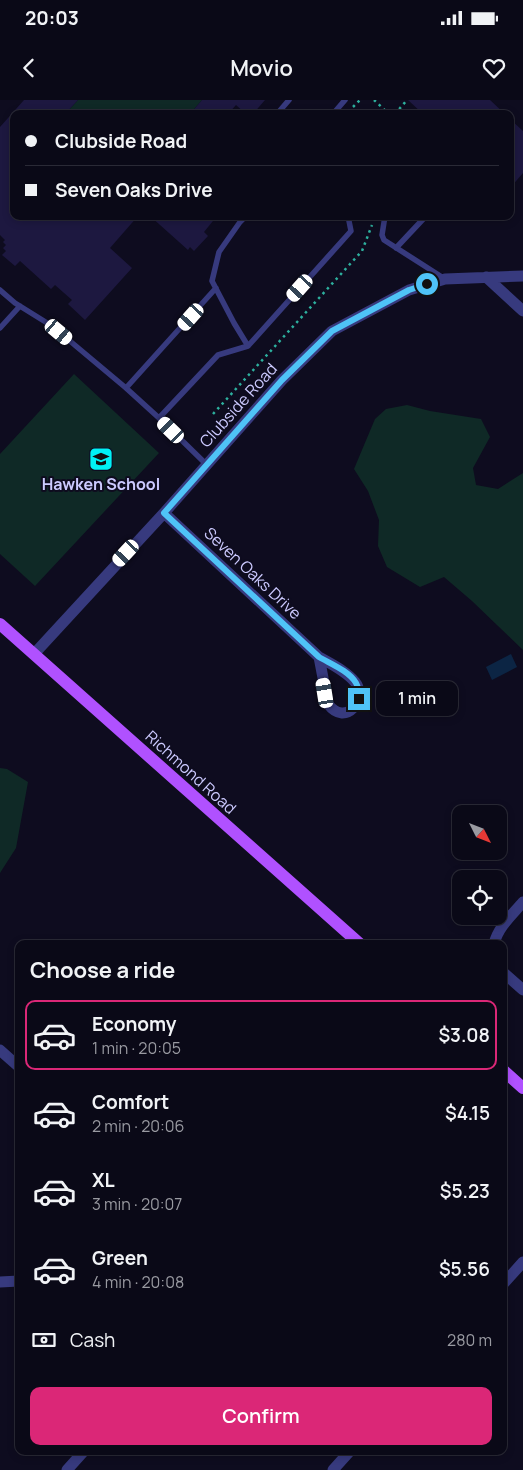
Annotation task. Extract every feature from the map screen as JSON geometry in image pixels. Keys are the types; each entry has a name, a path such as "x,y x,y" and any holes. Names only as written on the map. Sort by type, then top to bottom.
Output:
{"main road":[{"name":"Richmond Road","path":"0,624 356,940"},
{"path":"507,1074 523,1088"}],"street":[{"name":"Clubside Road","path":"34,654 164,513 282,380 332,331 409,290 445,279 523,276"},
{"path":"486,277 523,311"},
{"name":"Seven Oaks Drive","path":"164,513 319,657 349,675 356,683 359,699 348,712 340,713 332,710 328,704 319,657"},
{"path":"495,940 505,922 523,902"},
{"path":"507,976 523,990"},
{"path":"0,1050 15,1063"},
{"path":"507,1280 523,1262"},
{"path":"0,1282 15,1281"},
{"path":"67,1470 80,1455"},
{"path":"333,1470 346,1455"}],"lane":[{"path":"280,110 289,100"},
{"path":"336,110 345,100"},
{"path":"242,220 219,252 212,281 248,346"},
{"path":"159,418 218,355 248,346 352,231 349,220"},
{"path":"384,220 382,235 384,240 445,279"},
{"path":"396,248 422,220"},
{"path":"126,388 216,288"},
{"path":"0,290 20,306 52,326 126,388 206,465"},
{"path":"0,328 20,306"}],"path":[{"path":"374,100 385,110"},
{"path":"398,110 407,100"},
{"path":"213,414 362,251 373,220"}],"green space":[{"path":"78,100 202,100 193,110 69,110"},
{"path":"74,374 159,453 35,586 0,554 0,454"},
{"path":"407,405 430,411 481,419 490,437 473,468 476,485 498,489 523,473 523,650 444,577 420,587 387,567 378,546 379,520 368,491 354,469 375,419 386,409"},
{"path":"0,768 7,769 28,782 16,848 0,873"}],"water":[{"path":"511,654 517,667 492,680 486,667"}],"building":[{"path":"24,100 78,100 69,110 15,110"},
{"path":"202,100 265,100 256,110 242,110 236,105 232,110 193,110"},
{"path":"408,100 490,100 501,110 419,110"},
{"path":"10,116 10,220 134,220 110,248 132,268 85,320 68,304 72,300 55,285 51,289 20,261 15,266 2,255 6,251 3,248 6,245 3,242 5,240 0,235 0,127"},
{"path":"514,123 523,131 523,173 514,183"},
{"path":"154,220 214,220 204,232 208,236 194,251 190,247 188,250"}],"place":[{"name":"Hawken School","path":"101,459"}],"route":[{"path":"359,699 356,683 349,675 319,657 164,513 282,380 332,331 409,290 427,284"}]}
